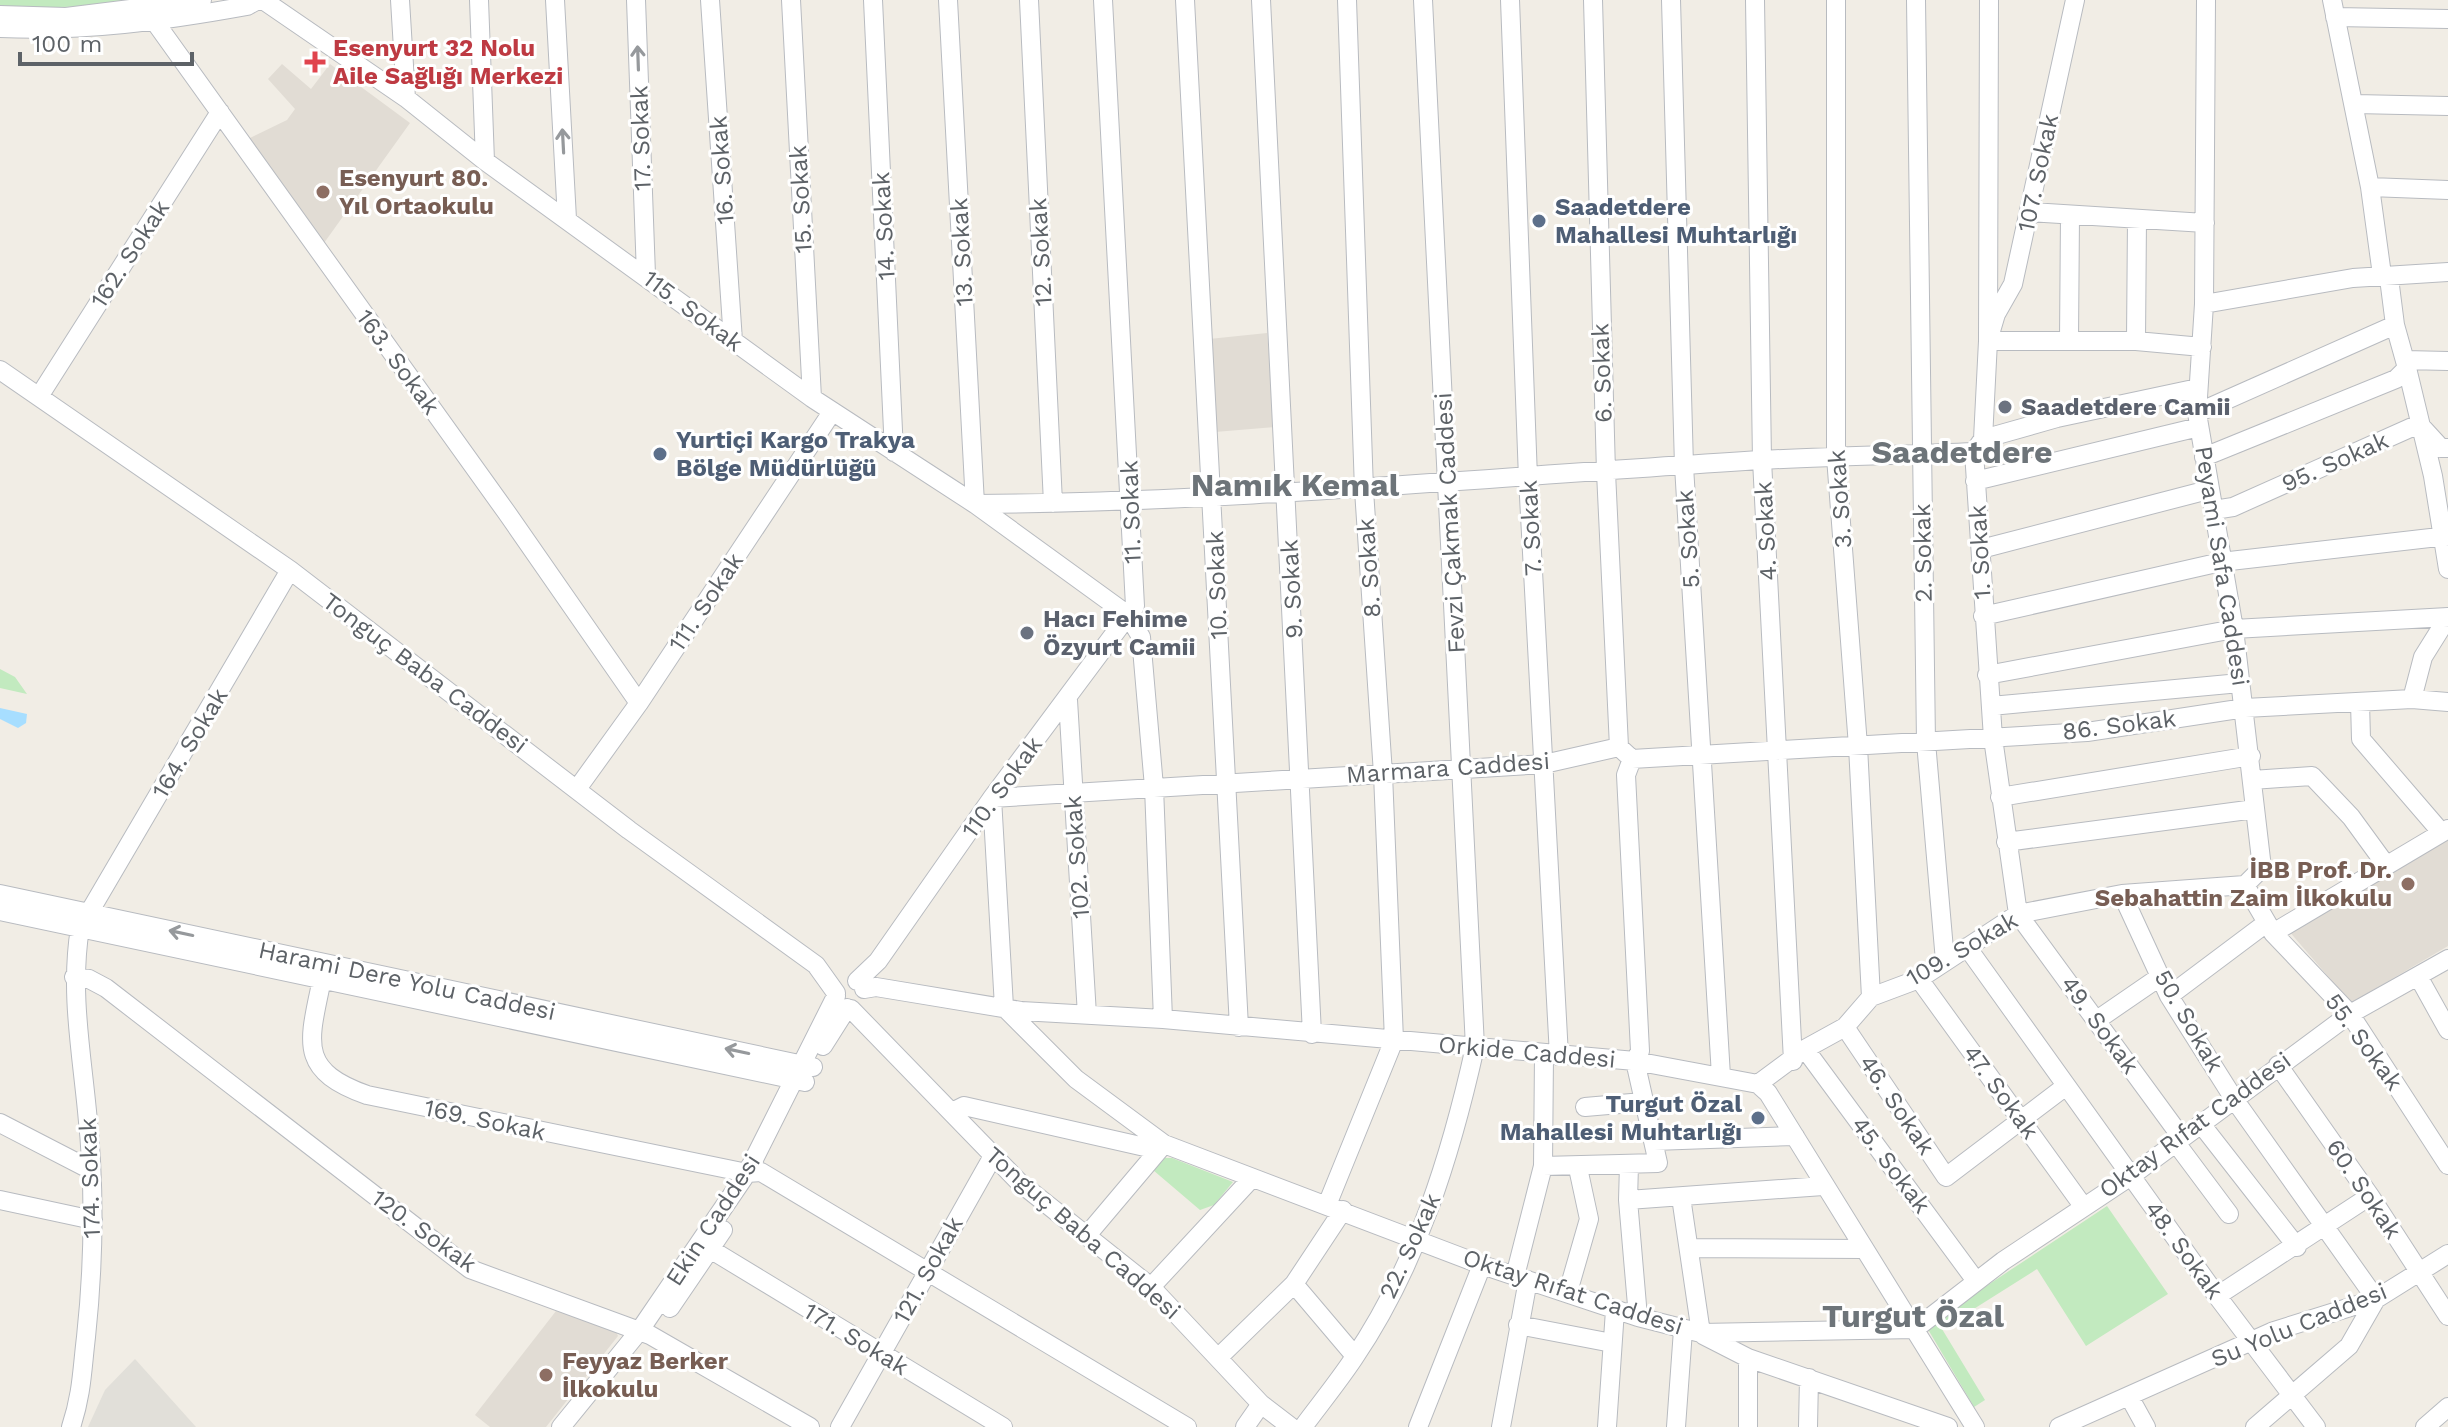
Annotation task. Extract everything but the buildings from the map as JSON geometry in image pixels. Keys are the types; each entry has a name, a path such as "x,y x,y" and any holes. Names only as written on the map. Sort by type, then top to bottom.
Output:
{"street":[{"path":"0,15 66,17 202,0"},
{"path":"0,28 64,31 155,22 247,6 261,0"},
{"name":"115. Sokak","path":"261,0 406,98 485,161 812,398 975,504 1128,615"},
{"path":"400,0 406,98"},
{"path":"479,0 485,161"},
{"path":"555,0 567,219"},
{"name":"17. Sokak","path":"636,0 646,275"},
{"name":"16. Sokak","path":"710,0 733,341"},
{"name":"15. Sokak","path":"791,0 812,398"},
{"name":"14. Sokak","path":"873,0 894,452"},
{"name":"13. Sokak","path":"948,0 975,504"},
{"name":"12. Sokak","path":"1029,0 1053,503"},
{"name":"11. Sokak","path":"1103,0 1131,501 1135,606 1128,615"},
{"name":"10. Sokak","path":"1185,0 1239,1027"},
{"name":"9. Sokak","path":"1261,0 1302,778 1312,1034"},
{"name":"8. Sokak","path":"1347,0 1364,490 1383,774 1394,1040"},
{"name":"Fevzi Çakmak Caddesi","path":"1423,0 1475,1047"},
{"name":"7. Sokak","path":"1501,1427 1518,1325 1522,1278 1543,1166 1552,1055 1544,764 1528,478 1510,0"},
{"name":"6. Sokak","path":"1593,0 1606,472 1625,753 1640,1051 1635,1061 1658,1163 1629,1165"},
{"name":"5. Sokak","path":"1671,0 1684,466 1721,1076"},
{"name":"4. Sokak","path":"1755,0 1762,460 1799,1055"},
{"name":"3. Sokak","path":"1836,0 1836,457 1858,746 1871,997"},
{"name":"2. Sokak","path":"1916,0 1926,742 1945,961"},
{"name":"1. Sokak","path":"1989,0 1988,341 1975,481 1993,738 2018,914"},
{"name":"107. Sokak","path":"1988,341 1996,314 2013,284 2075,0"},
{"name":"Peyami Safa Caddesi","path":"2206,0 2204,304 2198,420 2234,629 2251,756 2262,868 2245,885"},
{"path":"2448,19 2334,9 2355,104 2395,325 2433,476 2448,569"},
{"name":"163. Sokak","path":"155,22 639,703"},
{"path":"2355,104 2448,106"},
{"name":"162. Sokak","path":"40,395 220,112"},
{"path":"2370,187 2448,190"},
{"path":"2030,212 2205,223"},
{"path":"2069,340 2070,215"},
{"path":"2136,341 2137,219"},
{"path":"2204,304 2386,276 2448,272"},
{"path":"1975,481 2198,420 2395,325"},
{"path":"1988,341 2136,341 2202,347"},
{"path":"2406,364 2448,361"},
{"path":"2204,457 2396,379 2406,364"},
{"name":"Tonguç Baba Caddesi","path":"0,370 290,570 853,994 869,1029 1019,1182 1151,1287 1220,1356 1261,1404 1291,1427"},
{"path":"975,504 1131,501 1364,490 1762,460 1921,454 1978,446 2057,418 2198,388"},
{"name":"111. Sokak","path":"577,789 639,703 832,412"},
{"name":"95. Sokak","path":"2214,510 2233,507 2419,424 2441,448 2448,448"},
{"path":"1981,549 2208,490"},
{"path":"1983,616 2221,562 2445,537"},
{"name":"164. Sokak","path":"83,921 290,570"},
{"path":"1128,615 1141,637 1154,787 1163,1019"},
{"name":"110. Sokak","path":"853,994 874,973 878,961 992,798 1068,700 1128,615"},
{"path":"1987,675 2234,629 2448,617"},
{"path":"2448,617 2423,657 2430,701 2448,716"},
{"path":"1991,706 2240,683"},
{"name":"102. Sokak","path":"1068,700 1087,1015"},
{"name":"86. Sokak","path":"1993,738 2087,732 2245,708 2430,701"},
{"path":"2169,996 2269,928 2445,830 2361,739 2360,702"},
{"name":"Marmara Caddesi","path":"992,798 1544,764 1625,753 1702,755 1993,738"},
{"path":"2000,797 2251,756"},
{"path":"2252,780 2312,776 2351,817 2386,865"},
{"path":"992,798 1004,1007"},
{"path":"2006,842 2255,809"},
{"name":"109. Sokak","path":"1758,1084 1845,1027 1871,997 1919,979 2018,914 2122,894 2245,885"},
{"name":"55. Sokak","path":"2245,885 2269,928 2350,1014 2448,1165"},
{"name":"Harami Dere Yolu Caddesi","path":"0,894 83,921"},
{"name":"50. Sokak","path":"2122,894 2169,996 2234,1099 2376,1299"},
{"name":"Harami Dere Yolu Caddesi","path":"0,911 83,921 802,1073"},
{"name":"49. Sokak","path":"2018,914 2097,1020 2229,1214"},
{"name":"174. Sokak","path":"71,1427 83,1385 92,1300 91,1170 74,977 83,921"},
{"name":"48. Sokak","path":"1967,947 2217,1296 2316,1427"},
{"name":"Harami Dere Yolu Caddesi","path":"217,950 322,979 802,1073"},
{"name":"Oktay Rıfat Caddesi","path":"1004,1007 1076,1079 1161,1147 1417,1237 1482,1265 1615,1310 1692,1332 1915,1329 1976,1281 2131,1176 2350,1014 2448,959"},
{"path":"2097,1020 2161,976"},
{"path":"2418,976 2448,1030"},
{"name":"120. Sokak","path":"74,977 89,979 106,988 470,1269 645,1333 810,1427"},
{"name":"169. Sokak","path":"322,979 311,1046 320,1066 335,1084 367,1095 754,1173 1187,1427"},
{"name":"47. Sokak","path":"1919,979 2083,1206"},
{"name":"Orkide Caddesi","path":"853,994 891,991 1087,1015 1635,1061 1758,1084"},
{"name":"Ekin Caddesi","path":"561,1427 645,1333 710,1249 754,1173 802,1073 853,994"},
{"name":"46. Sokak","path":"1845,1027 1946,1177 2066,1086"},
{"path":"1220,1356 1294,1284 1335,1208 1394,1040"},
{"name":"22. Sokak","path":"1303,1427 1355,1356 1417,1237 1451,1149 1475,1047"},
{"name":"45. Sokak","path":"1799,1055 1976,1281"},
{"name":"60. Sokak","path":"2278,1065 2370,1196 2448,1316"},
{"path":"1758,1084 1768,1093 1975,1427"},
{"path":"1585,1107 1643,1102"},
{"path":"952,1112 964,1106 1161,1147 1088,1234"},
{"path":"0,1123 91,1170"},
{"path":"2201,1124 2297,1247"},
{"path":"1654,1141 1795,1136"},
{"name":"121. Sokak","path":"840,1427 993,1156"},
{"path":"1543,1166 1578,1168 1629,1165 1628,1200 1638,1317"},
{"path":"1568,1292 1589,1219 1578,1168"},
{"name":"Ekin Caddesi","path":"577,1427 754,1173"},
{"path":"1151,1287 1252,1178"},
{"path":"1628,1200 1823,1186"},
{"path":"2217,1296 2297,1247 2370,1196"},
{"path":"1676,1427 1692,1332 1691,1248 1681,1197"},
{"path":"0,1200 93,1220"},
{"path":"1691,1248 1863,1249"},
{"name":"171. Sokak","path":"710,1249 1003,1427"},
{"name":"Su Yolu Caddesi","path":"2059,1427 2130,1398 2274,1331 2376,1299 2448,1254"},
{"path":"1418,1427 1482,1265"},
{"path":"1294,1284 1355,1356"},
{"path":"2255,1427 2349,1346 2376,1299"},
{"path":"1607,1427 1615,1310"},
{"path":"1518,1325 1612,1343"},
{"path":"1692,1332 1748,1358 1948,1427"},
{"path":"1748,1358 1748,1427"},
{"path":"1808,1427 1809,1378"},
{"path":"2130,1398 2146,1427"},
{"path":"1245,1427 1261,1404"},
{"name":"Tonguç Baba Caddesi","path":"1261,1404 1266,1417 1276,1427"},
{"path":"1893,1407 1896,1427"},
{"path":"2425,1427 2448,1407"}],"shaded area":[{"name":"Esenyurt 80. Yıl Ortaokulu","path":"282,64 311,89 330,64 410,123 324,243 246,140 287,120 295,109 268,79"},
{"path":"1267,333 1276,427 1215,432 1209,339"},
{"name":"İBB Prof. Dr. Sebahattin Zaim İlkokulu","path":"2448,838 2448,946 2351,1003 2288,930"},
{"name":"Feyyaz Berker İlkokulu","path":"556,1311 615,1329 618,1336 546,1427 490,1427 475,1415"},
{"path":"135,1359 196,1427 88,1427 105,1390"}],"green space":[{"path":"0,0 149,0 117,6 0,8"},
{"path":"0,669 15,677 27,694 0,688"},
{"path":"1165,1158 1233,1182 1214,1205 1200,1210 1153,1170"},
{"path":"2107,1206 2168,1294 2086,1346 2037,1269 1942,1329 1985,1400 1974,1407 1926,1326"}],"water":[{"path":"0,708 27,714 26,723 18,728 0,719"}],"place":[{"name":"Esenyurt 32 Nolu Aile Sağlığı Merkezi","path":"315,62"},
{"name":"Esenyurt 80. Yıl Ortaokulu","path":"323,192"},
{"name":"Saadetdere Mahallesi Muhtarlığı","path":"1539,221"},
{"name":"Saadetdere Camii","path":"2005,407"},
{"name":"Yurtiçi Kargo Trakya Bölge Müdürlüğü","path":"660,454"},
{"name":"Hacı Fehime Özyurt Camii","path":"1027,633"},
{"name":"İBB Prof. Dr. Sebahattin Zaim İlkokulu","path":"2408,884"},
{"name":"Turgut Özal Mahallesi Muhtarlığı","path":"1758,1118"},
{"name":"Feyyaz Berker İlkokulu","path":"546,1375"}],"district":[{"name":"Saadetdere","path":"1962,452"},
{"name":"Namık Kemal","path":"1295,485"},
{"name":"Turgut Özal","path":"1913,1316"}]}
